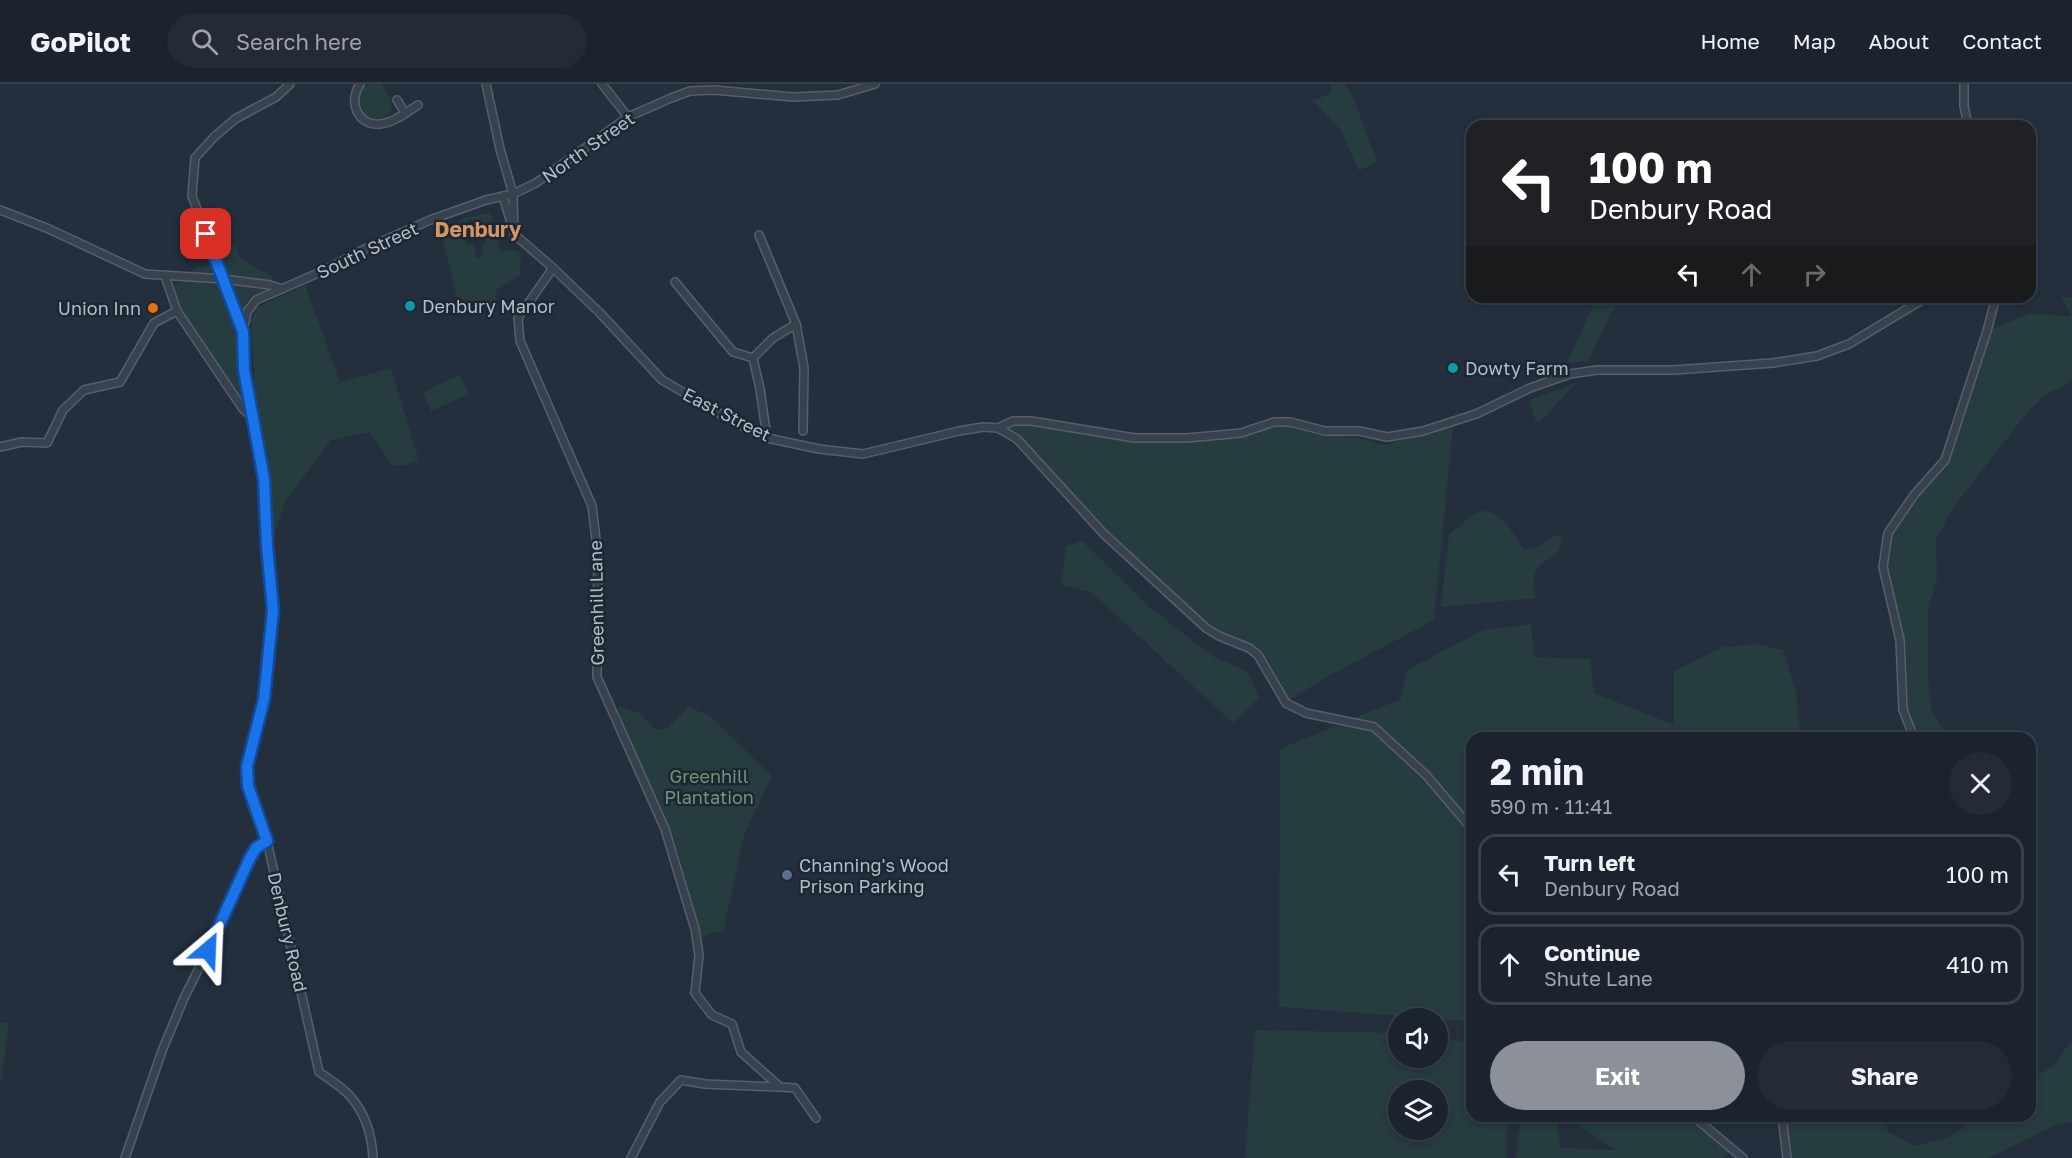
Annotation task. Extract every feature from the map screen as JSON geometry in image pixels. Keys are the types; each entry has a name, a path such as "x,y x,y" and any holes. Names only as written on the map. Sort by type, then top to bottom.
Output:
{"street":[{"path":"243,332 192,196 195,158 235,119 276,97 290,84"},
{"path":"360,84 354,92 355,108 365,121 379,124 392,121 418,105"},
{"path":"486,84 500,149 513,194 514,234"},
{"path":"602,84 628,117"},
{"name":"North Street","path":"513,194 536,183 628,117 690,91 714,90 820,96 838,95 876,84"},
{"path":"1964,84 1967,120"},
{"path":"397,100 405,113"},
{"name":"South Street","path":"243,332 247,312 256,300 430,220 486,200 513,194"},
{"path":"503,196 514,234"},
{"path":"0,210 50,229 145,274 224,279 270,285 282,289"},
{"name":"East Street","path":"514,234 600,314 662,381 767,438 819,449 863,454 959,431 983,427 998,428 1013,421 1031,421 1135,438 1187,438 1241,433 1274,423 1290,422 1325,431 1359,431 1387,437 1423,431 1476,414 1530,388 1570,374 1597,370 1674,370 1773,363 1817,356 1849,344 1917,303"},
{"path":"759,235 796,324 804,368 803,431"},
{"name":"Greenhill Lane","path":"553,268 518,318 520,341 592,506 598,556 597,677 665,829 695,929 699,955 695,993 711,1015 732,1024 741,1052 780,1087"},
{"path":"165,276 177,311 243,409 252,417"},
{"path":"675,282 733,351 753,358"},
{"path":"1912,732 1903,710 1900,640 1883,567 1888,533 1914,495 1945,460 1994,303"},
{"path":"0,447 22,442 47,443 63,410 84,390 120,382 154,323 177,311"},
{"path":"753,358 773,338 796,324"},
{"name":"Denbury Road","path":"243,332 244,370 264,479 273,610 264,699 247,766 248,786 267,841 320,1072 350,1095 365,1119 372,1143 373,1158"},
{"path":"753,358 767,438"},
{"path":"998,428 1017,439 1104,534 1206,628 1249,648 1258,655 1286,703 1306,713 1374,727 1426,775 1466,822"},
{"path":"125,1158 162,1051 184,998 249,860 256,848 267,841"},
{"path":"631,1158 660,1102 681,1080 705,1084 795,1088 816,1118"},
{"path":"1700,1122 1743,1158"},
{"path":"1783,1122 1787,1158"}],"green space":[{"path":"363,84 381,84 391,101 391,112 373,120 362,112 358,107 358,92"},
{"path":"1331,84 1344,84 1353,97 1377,161 1359,171 1341,130 1313,101 1331,93"},
{"path":"490,213 501,251 514,250 521,253 520,275 495,291 497,301 461,314 441,233 465,218","holes":["478,219 480,237 485,236 486,244 482,245 483,257 476,258 474,245 467,245 466,238 471,237 471,232 466,233 465,224 468,220"]},
{"path":"216,238 227,246 236,244 239,257 274,278 266,290 250,297 241,316 238,334 245,403 242,403 183,312 174,286 194,269 220,261 211,239"},
{"path":"305,285 340,382 391,368 419,461 393,466 370,432 331,440 286,500 273,538 271,489 256,406 251,321 256,308"},
{"path":"2061,296 2072,298 2072,378 2066,385 2046,394 2029,410 1952,509 1936,540 1937,578 1928,609 1928,677 1931,709 1944,732 1913,732 1907,717 1904,639 1892,604 1886,566 1888,533 1910,508 1947,458 1987,331 2029,314 2071,316"},
{"path":"1594,303 1619,303 1611,313 1588,361 1567,363"},
{"path":"460,375 469,394 431,411 423,392"},
{"path":"1576,383 1540,422 1536,422 1529,400"},
{"path":"1030,424 1134,442 1185,443 1241,438 1274,427 1290,426 1315,434 1354,437 1384,445 1453,427 1434,620 1325,678 1289,700 1261,652 1251,644 1223,633 1208,623 1106,530 1021,436 1005,428"},
{"path":"1482,511 1490,512 1502,519 1525,550 1538,547 1554,535 1562,538 1561,545 1558,551 1541,564 1535,573 1536,598 1441,607 1449,534 1473,515"},
{"path":"1082,541 1154,611 1214,657 1248,672 1259,698 1233,723 1091,592 1061,585 1066,546"},
{"path":"1531,624 1534,657 1590,659 1594,693 1674,725 1674,671 1723,647 1754,644 1783,650 1796,692 1800,732 1466,732 1466,1021 1448,1019 1448,1008 1388,1008 1388,1015 1279,1007 1280,749 1401,699 1407,670 1483,630"},
{"name":"Greenhill Plantation","path":"618,707 638,712 656,730 667,729 688,707 709,715 772,776 744,835 723,932 714,932 702,937 674,838 622,724"},
{"path":"0,1022 9,1024 1,1082 0,1081"},
{"path":"1255,1030 1388,1033 1388,1068 1448,1068 1448,1039 1466,1041 1466,1122 1506,1122 1507,1158 1245,1158"},
{"path":"2072,1040 2072,1122 2054,1126 1989,1158 1788,1158 1784,1122 1884,1122 1889,1133 1916,1146 1950,1137 1970,1122 2036,1122 2036,1076 2054,1065"},
{"path":"1520,1122 1558,1122 1560,1148 1618,1150 1574,1122 1694,1122 1729,1152 1724,1158 1516,1158"}],"place":[{"name":"Denbury Manor","path":"410,306"},
{"name":"Union Inn","path":"153,308"},
{"name":"Dowty Farm","path":"1453,368"},
{"name":"Channing's Wood Prison Parking","path":"787,875"}],"district":[{"name":"Denbury","path":"478,229"}],"route":[{"path":"206,234 243,332 244,370 267,506 267,546 273,610 264,699 247,766 248,786 267,841 256,848 249,860 208,950"}]}
